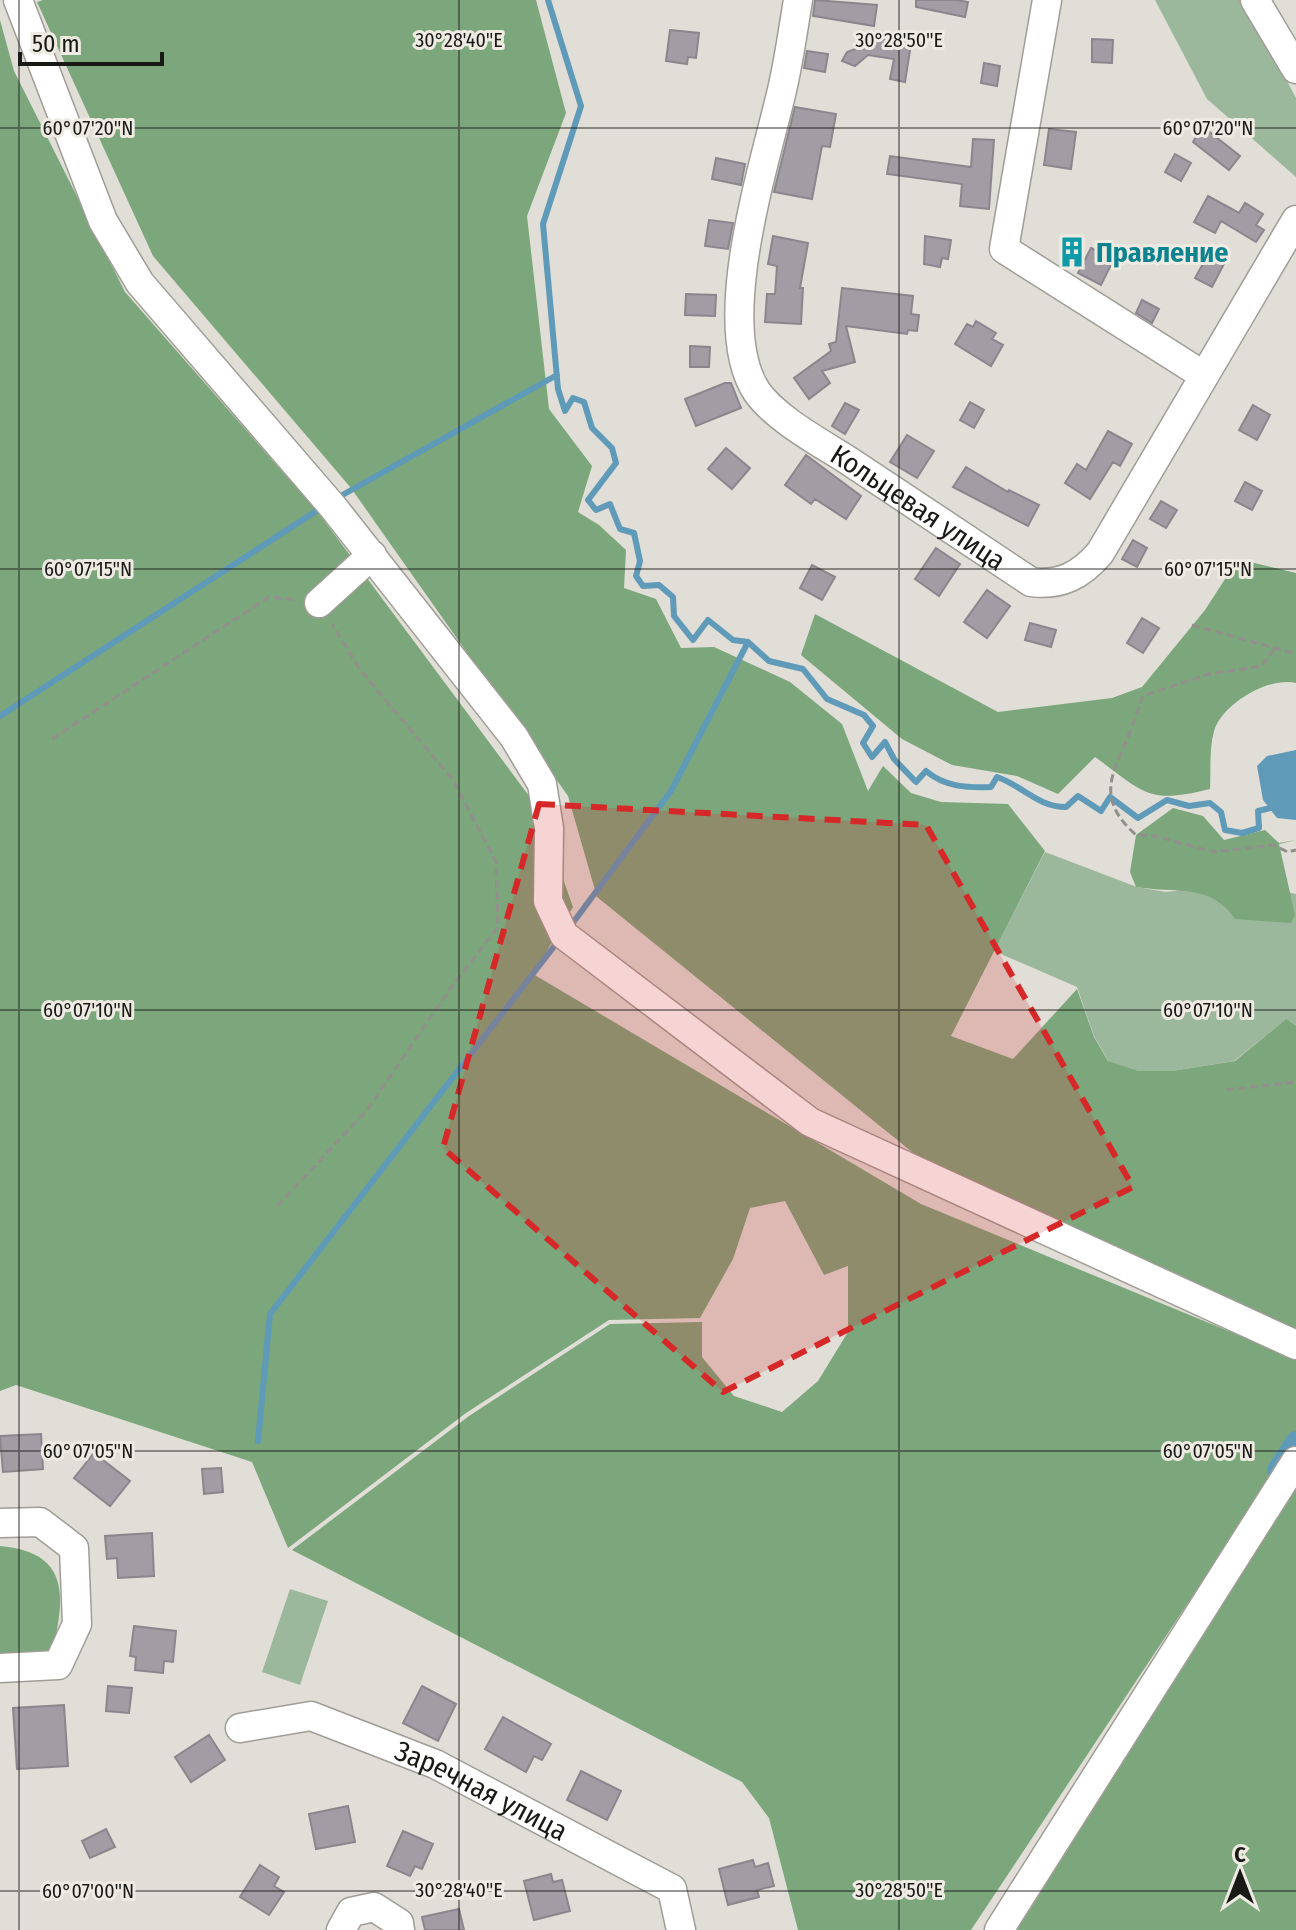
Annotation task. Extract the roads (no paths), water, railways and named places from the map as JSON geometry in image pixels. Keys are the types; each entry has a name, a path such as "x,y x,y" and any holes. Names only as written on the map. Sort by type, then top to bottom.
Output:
{"street":[{"path":"18,0 103,221 140,283 372,555 514,737 542,784 549,828 548,901 564,935 810,1122 1296,1345"},
{"name":"Кольцевая улица","path":"798,0 783,85 747,239 739,309 742,350 757,392 794,426 1031,582 1047,584 1085,571 1100,553 1296,220"},
{"path":"1047,0 1004,249 1203,375"},
{"path":"1255,0 1296,69"},
{"path":"319,603 372,555"},
{"path":"999,1930 1296,1461"},
{"path":"0,1523 40,1522 74,1548 77,1624 58,1665 0,1668"},
{"name":"Заречная улица","path":"240,1728 311,1716 435,1764 672,1889 681,1930"},
{"path":"341,1930 351,1912 374,1907 399,1923 400,1930"}],"water":[{"path":"1296,750 1296,820 1277,818 1263,800 1257,766 1267,756"}],"waterway":[{"path":"548,0 581,106 543,224 558,389 565,411 573,398 584,402 592,428 612,448 616,463 588,500 596,510 610,504 620,529 634,533 640,561 636,576 643,586 659,585 673,597 674,616 693,640 708,620 733,640 748,642 769,661 803,669 827,699 864,715 873,726 863,743 872,757 885,742 894,759 916,782 926,771 941,780 965,787 991,787 997,777 1056,806 1066,807 1078,796 1101,811 1110,797 1138,818 1167,800 1189,806 1210,803 1221,812 1225,830 1242,833 1259,828 1258,811 1275,807"},
{"path":"337,498 557,375"},
{"path":"0,716 324,506"},
{"path":"569,928 671,791 748,642"},
{"path":"258,1441 270,1314 559,940"},
{"path":"1277,1470 1296,1441"}],"place":[{"name":"Правление","path":"1072,252"}]}
